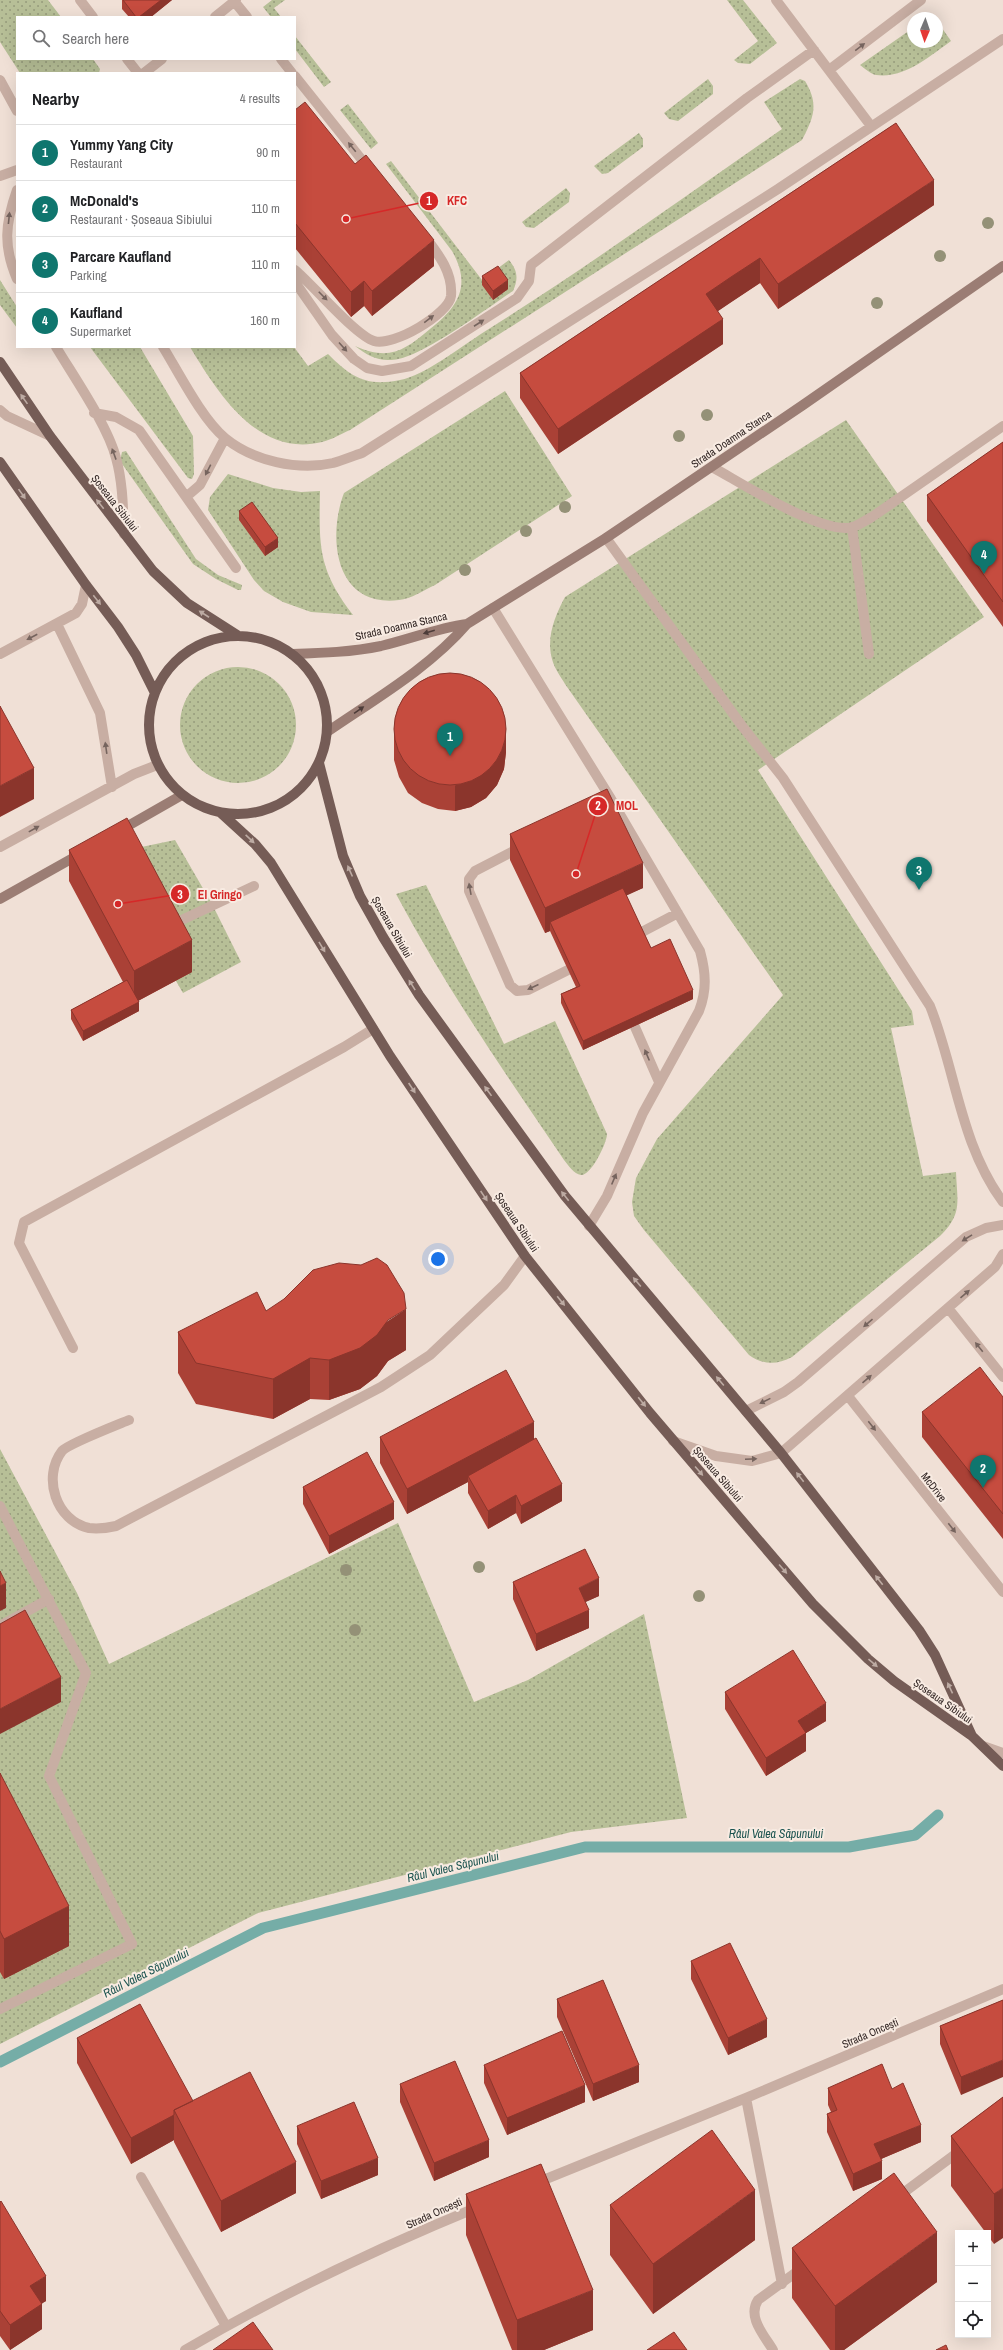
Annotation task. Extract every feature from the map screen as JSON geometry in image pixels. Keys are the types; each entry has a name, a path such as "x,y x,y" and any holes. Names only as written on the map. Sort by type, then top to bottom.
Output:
{"main road":[{"name":"Șoseaua Sibiului","path":"0,362 50,436 153,571 187,603 237,635"},
{"path":"0,462 86,585 118,627 136,655 154,691"},
{"name":"Șoseaua Sibiului","path":"237,635 256,637 275,644 292,654 308,669 320,688 326,710 327,732 318,763 306,783 288,799 268,809 244,814 221,812 201,806 182,795 168,781 157,765 150,747 148,728 149,709 154,691 164,673 179,657 196,645 216,638 237,635"},
{"name":"Șoseaua Sibiului","path":"318,763 343,856 360,896 382,937 432,1014 536,1158 589,1226 746,1411 919,1630 935,1655 972,1736"},
{"name":"Șoseaua Sibiului","path":"221,812 255,844 271,863 373,1029 525,1256 673,1441 813,1604 868,1659 894,1681 972,1736"},
{"path":"972,1736 1003,1766"}],"street":[{"path":"80,0 92,16"},
{"path":"776,0 871,126"},
{"path":"829,70 921,0"},
{"path":"216,16 235,1 246,16"},
{"path":"164,348 198,404 225,438 252,454 287,464 306,465 332,463 362,453 778,189 1003,38"},
{"path":"296,284 304,298 332,335 354,359 367,368 382,371 411,366 517,298 529,281 531,265 747,98 814,50"},
{"path":"128,60 137,72"},
{"path":"145,72 161,60"},
{"path":"282,60 291,72"},
{"path":"296,77 377,178"},
{"path":"0,80 16,109"},
{"path":"0,176 16,170"},
{"path":"16,193 8,215 7,248 16,276"},
{"path":"296,271 353,326 374,341 387,343 410,334 444,308 451,297 449,277 441,257 421,233"},
{"name":"Strada Doamna Stanca","path":"327,732 436,656 468,624 606,538 712,467 1003,266"},
{"path":"57,348 94,413 116,457 121,484 124,534"},
{"path":"0,410 7,416 50,436"},
{"path":"94,413 116,417 139,430 236,568"},
{"path":"712,467 790,510 829,526 852,527 872,517 1003,426"},
{"path":"186,497 200,485 225,438"},
{"path":"852,527 869,654"},
{"path":"606,538 742,726 783,778 930,1006 942,1036 966,1130 988,1178 1003,1202"},
{"path":"0,654 76,613 82,604 86,585"},
{"path":"492,608 607,800 678,913 700,951 706,975 705,996 699,1011 658,1082 607,1196 589,1226"},
{"path":"57,624 100,713 112,787"},
{"name":"Strada Doamna Stanca","path":"292,654 359,650 392,643 447,627 468,624"},
{"path":"0,847 134,774 157,765"},
{"path":"108,838 182,795"},
{"path":"529,842 475,871 469,879 469,891 510,985 517,991 528,990 568,970"},
{"path":"0,899 87,850"},
{"path":"168,926 254,886"},
{"path":"640,933 678,913"},
{"path":"635,1027 658,1082"},
{"path":"73,1348 18,1243 24,1222 344,1047 373,1029"},
{"path":"746,1411 784,1392 798,1382 966,1236 986,1228 1003,1225"},
{"path":"673,1441 716,1456 752,1461 781,1454 995,1267 1003,1254"},
{"path":"129,1420 63,1450 56,1461 52,1483 56,1501 71,1519 88,1528 104,1529 116,1526 381,1387 430,1356 504,1285 525,1256"},
{"path":"948,1308 1003,1377"},
{"name":"McDrive","path":"848,1396 1003,1592"},
{"path":"0,1506 86,1673 49,1776 132,1944 0,2009"},
{"path":"0,1626 48,1599"},
{"path":"983,1746 1003,1753"},
{"name":"Strada Oncești","path":"526,2187 746,2098 1003,1990"},
{"path":"746,2098 782,2284"},
{"path":"889,2203 971,2142"},
{"path":"141,2177 226,2326"},
{"name":"Strada Oncești","path":"185,2350 226,2326 340,2268 489,2202"},
{"path":"773,2350 755,2318 755,2305 758,2300 813,2260"}],"green space":[{"path":"0,0 48,0 60,16 16,16 16,60 94,60 100,69 99,72 19,72 0,42"},
{"path":"272,0 285,0 274,8 280,16 270,16 263,7"},
{"path":"727,0 743,0 777,43 750,64 738,63 734,60 758,41"},
{"path":"943,30 951,41 943,47"},
{"path":"907,32 907,48 941,48 916,65 897,73 876,75 860,65"},
{"path":"296,37 331,82 324,87 296,50"},
{"path":"708,79 713,86 713,94 678,121 669,119 664,113"},
{"path":"800,79 805,81 812,97 813,110 810,124 802,140 350,430 332,438 322,442 299,444 278,440 259,431 242,418 227,401 213,384 191,348 295,348 308,366 328,354 344,369 368,381 388,382 400,380 420,373 443,360 597,258 782,129 764,102"},
{"path":"348,104 378,143 371,149 340,110"},
{"path":"639,133 643,139 643,147 608,173 602,174 594,166"},
{"path":"391,161 482,280 509,260 514,267 516,282 513,291 435,343 403,358 381,360 372,357 355,346 377,353 387,353 404,348 421,337 440,321 455,304 461,285 461,275 458,263 452,251 386,164"},
{"path":"566,188 570,193 569,202 534,228 526,227 522,222"},
{"path":"0,280 16,305 16,327 0,305"},
{"path":"91,348 141,348 193,436 194,474 192,479 188,478"},
{"path":"505,391 572,496 435,585 413,596 399,600 378,600 361,593 349,582 341,566 337,549 336,530 344,493"},
{"path":"846,420 984,617 758,770 912,1011 914,1025 891,1028 923,1176 956,1172 957,1207 952,1221 940,1236 792,1357 775,1363 770,1363 760,1361 749,1355 644,1230 634,1216 632,1202 636,1178 657,1139 783,995 565,684 553,662 550,651 550,643 552,627 565,597"},
{"path":"126,451 196,559 218,575 242,585 241,590 238,590 216,579 193,564 120,461 122,452"},
{"path":"228,474 273,488 301,492 320,491 320,528 323,557 333,584 341,599 353,615 311,612 283,602 264,591 254,580 208,510 210,497"},
{"path":"238,667 260,672 279,684 291,703 296,725 291,747 279,766 260,778 238,783 216,778 197,766 185,747 180,725 185,703 197,684 216,672"},
{"path":"175,840 212,904 241,962 183,993 176,981 127,850"},
{"path":"426,885 504,1044 555,1021 607,1134 598,1158 594,1165 585,1174 578,1174 569,1167 520,1095 435,963 396,894"},
{"path":"0,1449 77,1593 109,1664 398,1523 474,1702 528,1680 644,1614 687,1818 571,1832 258,1913 0,2044"}],"building":[{"path":"123,0 161,0 140,16 135,16"},
{"path":"305,102 355,164 366,155 434,240 372,291 364,281 351,292 296,224 296,109"},
{"path":"896,123 934,180 778,284 760,258 731,277 706,294 723,319 558,429 520,373"},
{"path":"498,266 508,280 493,291 482,276"},
{"path":"1003,442 1003,602 927,495"},
{"path":"252,502 278,538 265,547 239,511"},
{"path":"450,673 471,677 490,689 502,708 506,729 502,750 490,769 471,781 450,785 429,781 410,769 398,750 394,729 398,708 410,689 429,677"},
{"path":"0,706 34,768 0,786"},
{"path":"607,789 643,863 545,908 510,834"},
{"path":"127,818 192,940 134,971 69,850"},
{"path":"623,888 651,948 670,939 693,990 583,1041 561,994 580,986 550,922"},
{"path":"127,980 139,1002 83,1031 71,1010"},
{"path":"377,1258 387,1265 404,1293 406,1309 388,1320 377,1335 360,1348 329,1360 310,1358 273,1379 196,1363 178,1332 257,1292 266,1311 284,1299 313,1270 339,1263 361,1265"},
{"path":"980,1367 1003,1397 1003,1514 922,1412"},
{"path":"506,1370 534,1422 407,1489 380,1437"},
{"path":"536,1438 562,1484 521,1506 516,1495 488,1511 468,1476"},
{"path":"367,1452 394,1502 329,1536 303,1487"},
{"path":"585,1549 599,1578 579,1588 589,1610 536,1634 513,1582"},
{"path":"0,1571 6,1583 0,1586"},
{"path":"25,1610 61,1677 0,1709 0,1624"},
{"path":"793,1650 826,1703 798,1721 806,1733 766,1758 725,1692"},
{"path":"0,1773 69,1906 4,1939 0,1931"},
{"path":"730,1943 767,2019 728,2038 691,1961"},
{"path":"603,1980 639,2065 593,2084 557,1999"},
{"path":"1003,2000 1003,2060 961,2077 940,2026"},
{"path":"140,2004 193,2101 174,2110 174,2115 131,2138 77,2038"},
{"path":"562,2031 585,2085 507,2118 484,2065"},
{"path":"455,2061 489,2140 434,2163 400,2084"},
{"path":"882,2064 892,2089 903,2083 921,2125 874,2144 882,2161 853,2174 827,2114 837,2110 828,2088"},
{"path":"250,2072 296,2162 221,2201 174,2110"},
{"path":"1003,2097 1003,2188 994,2194 951,2136"},
{"path":"354,2102 378,2158 321,2181 297,2126"},
{"path":"712,2130 755,2190 653,2264 610,2205"},
{"path":"541,2164 593,2290 517,2320 466,2194"},
{"path":"894,2173 937,2232 835,2306 792,2248"},
{"path":"1,2201 46,2276 30,2286 42,2304 10,2325 0,2311"},
{"path":"253,2322 273,2350 213,2350"},
{"path":"674,2332 687,2350 647,2350"},
{"path":"946,2345 948,2350 936,2350"}],"waterway":[{"name":"Râul Valea Săpunului","path":"0,2062 263,1928 585,1847 849,1847 915,1835 938,1815"}],"place":[{"name":"KFC","path":"346,219"},
{"name":"Kaufland","path":"984,574"},
{"name":"Yummy Yang City","path":"450,756"},
{"name":"MOL","path":"576,874"},
{"name":"Parcare Kaufland","path":"919,890"},
{"name":"El Gringo","path":"118,904"},
{"name":"McDonald's","path":"983,1488"}]}
